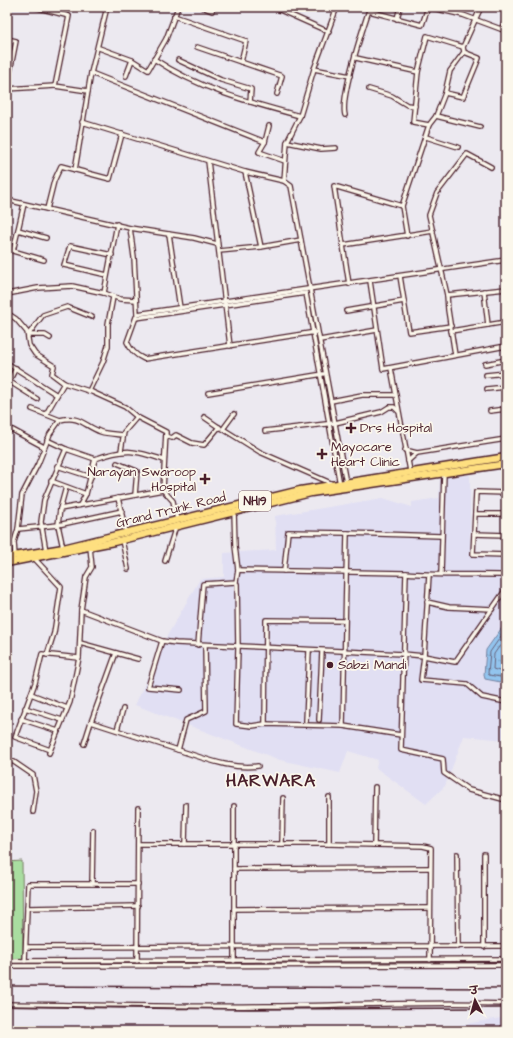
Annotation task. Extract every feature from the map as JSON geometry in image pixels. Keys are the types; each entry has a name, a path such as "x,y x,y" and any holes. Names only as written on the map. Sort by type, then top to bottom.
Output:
{"highway":[{"name":"Grand Trunk Road","path":"7,557 63,548 126,532 176,523 234,509 300,490 444,469 506,457"},
{"name":"Grand Trunk Road","path":"341,485 410,471 506,464"},
{"name":"Grand Trunk Road","path":"7,563 122,540 176,523"}],"street":[{"path":"35,7 69,16 55,86"},
{"path":"75,170 91,73 99,48 107,8 101,7"},
{"path":"99,48 132,60 148,70 166,39 178,7"},
{"path":"202,7 212,10 213,7"},
{"path":"273,7 329,32"},
{"path":"284,181 287,142 300,116 314,69 337,8 332,7"},
{"path":"397,19 400,7"},
{"path":"345,115 344,109 350,76 370,9 397,19 422,25 428,7 464,15 506,31"},
{"path":"408,236 402,206 429,126 436,116 445,93 450,71 464,52 463,47 474,19 481,7"},
{"path":"174,16 246,41 241,62"},
{"path":"501,29 506,20"},
{"path":"429,126 413,122 418,72 427,36 463,47"},
{"path":"7,39 16,42 7,88 55,86 88,91"},
{"path":"196,47 282,76 277,94"},
{"path":"445,93 463,97 479,58 464,52"},
{"path":"356,58 418,72"},
{"path":"154,59 171,71 210,89 300,116"},
{"path":"126,76 132,60"},
{"path":"178,60 221,80 251,90 250,102"},
{"path":"314,69 350,76"},
{"path":"91,73 264,142"},
{"path":"369,89 392,96 397,101 407,106 415,106"},
{"path":"436,116 480,127"},
{"path":"82,122 245,172 284,181 291,186 309,289 312,294 321,374 341,485"},
{"path":"268,126 264,142 259,152 285,161"},
{"path":"48,209 54,181 60,166 110,179 122,134"},
{"path":"426,137 458,147"},
{"path":"287,142 321,149 336,148"},
{"path":"456,355 442,268 430,215 437,192 467,154 491,167"},
{"path":"208,161 230,346"},
{"path":"245,172 261,247"},
{"path":"349,284 334,186 402,206"},
{"path":"7,200 130,228 194,238 218,244"},
{"path":"24,204 14,251 44,260"},
{"path":"104,294 117,224"},
{"path":"130,228 134,257 136,316 127,342 130,349 138,356 144,359 316,332"},
{"path":"18,230 46,238"},
{"path":"343,245 433,231"},
{"path":"169,234 180,308"},
{"path":"219,251 261,247 301,240"},
{"path":"107,275 64,265 70,246 112,255"},
{"path":"136,316 349,284 442,268 506,260"},
{"path":"400,276 409,332 451,326"},
{"path":"370,280 383,369 506,346"},
{"path":"7,294 38,288 72,286 120,299 136,300"},
{"path":"447,296 506,289"},
{"path":"484,291 488,325"},
{"path":"136,316 180,308 306,293 316,332 320,340 335,423 341,485"},
{"path":"89,391 103,362 108,346 108,324 113,297"},
{"path":"346,311 404,301"},
{"path":"28,335 43,315 67,307 92,317"},
{"path":"7,313 16,319 28,335 29,345 36,354 54,366 52,374 64,383 89,391 125,407 137,418 166,432 163,490 173,501 176,523 165,561"},
{"path":"451,331 506,322"},
{"path":"320,340 377,330"},
{"path":"28,335 45,335 50,338"},
{"path":"485,364 506,360"},
{"path":"7,363 57,395"},
{"path":"16,368 8,382 37,399"},
{"path":"391,368 410,471"},
{"path":"208,393 326,373"},
{"path":"486,375 506,374"},
{"path":"46,414 64,383"},
{"path":"487,388 506,387"},
{"path":"331,402 362,395 395,395"},
{"path":"265,431 335,423 382,412 389,407 394,407 398,411"},
{"path":"32,409 60,420"},
{"path":"490,411 506,409"},
{"path":"166,436 172,438 176,435 192,442 204,445 234,414"},
{"path":"15,556 14,542 18,529 22,495 38,464 47,440 60,420 69,417 84,422 101,432 123,436"},
{"path":"204,417 260,452 341,485"},
{"path":"121,451 123,436 137,418"},
{"path":"7,427 44,447"},
{"path":"406,450 417,453 506,439"},
{"path":"47,440 66,449 95,459 128,450 145,453 164,460"},
{"path":"46,551 42,526 44,500 57,466 66,449"},
{"path":"408,461 417,453"},
{"path":"80,505 86,494 95,459"},
{"path":"117,463 137,471 135,495"},
{"path":"57,466 91,476"},
{"path":"441,574 444,469"},
{"path":"51,481 86,494"},
{"path":"63,548 58,525 60,509 66,487"},
{"path":"60,509 163,490"},
{"path":"506,493 476,492 473,554 506,555"},
{"path":"118,498 126,532"},
{"path":"198,645 203,584 236,582 238,570 235,546 234,509"},
{"path":"18,529 58,525 122,511"},
{"path":"475,514 506,514"},
{"path":"284,571 288,532 441,536"},
{"path":"342,726 347,533"},
{"path":"474,534 506,535"},
{"path":"122,540 128,569"},
{"path":"79,658 42,654 31,694 15,737 49,751 58,731 67,708 79,658 81,610 86,577 92,567 90,547"},
{"path":"34,558 61,587 54,634 47,655"},
{"path":"238,570 406,573 429,575 506,575"},
{"path":"406,573 400,750 443,759 444,773 469,790 506,800"},
{"path":"429,575 421,680 467,684 482,697 506,702"},
{"path":"236,584 238,647 236,724 252,726 265,724 342,726 401,735"},
{"path":"81,610 162,641 205,646 403,654 424,656 454,662 506,589"},
{"path":"427,602 449,607 492,609"},
{"path":"265,724 264,648 266,620 344,621"},
{"path":"162,641 148,687 180,690"},
{"path":"80,643 138,659"},
{"path":"178,750 186,720 206,711 205,646"},
{"path":"319,720 322,650"},
{"path":"306,721 309,651"},
{"path":"84,744 116,653"},
{"path":"31,694 67,708"},
{"path":"25,708 62,720"},
{"path":"116,730 123,709"},
{"path":"21,719 58,731"},
{"path":"91,722 229,765 249,767 258,766"},
{"path":"7,760 14,762 33,775 36,791 33,812"},
{"path":"374,845 375,788"},
{"path":"329,797 329,844"},
{"path":"282,844 283,798"},
{"path":"185,844 186,805"},
{"path":"234,806 234,966"},
{"path":"137,966 138,808"},
{"path":"92,884 93,830"},
{"path":"138,844 329,844 423,846 431,848 430,965"},
{"path":"457,854 458,947"},
{"path":"484,854 484,946"},
{"path":"234,869 430,868"},
{"path":"25,966 28,884 138,884"},
{"path":"27,908 138,906"},
{"path":"234,909 430,908"},
{"path":"26,947 506,946"},
{"path":"7,960 506,959"},
{"path":"7,966 506,965"},
{"path":"7,1004 264,1006 410,1005 457,1002 506,1004"}],"shaded area":[{"name":"Sabzi Mandi","path":"470,475 470,556 506,558 506,740 464,736 445,786 426,804 376,768 378,760 348,751 340,773 280,760 135,705 167,636 200,579 224,577 224,553 276,550 275,516 383,498 412,507 412,502 439,498 440,478"},
{"path":"506,1017 506,1031 18,1031 18,1024 432,1030"}],"green space":[{"path":"22,861 23,966 7,966 7,862"}],"water":[{"path":"506,622 506,683 485,679 484,675 486,650"}],"railway":[{"path":"7,986 506,988"},
{"path":"7,1006 250,1009 506,1008"}],"place":[{"name":"Drs Hospital","path":"351,428"},
{"name":"Mayocare Heart Clinic","path":"322,454"},
{"name":"Narayan Swaroop Hospital","path":"205,479"},
{"name":"Sabzi Mandi","path":"330,665"}],"district":[{"name":"HARWARA","path":"271,781"}]}
